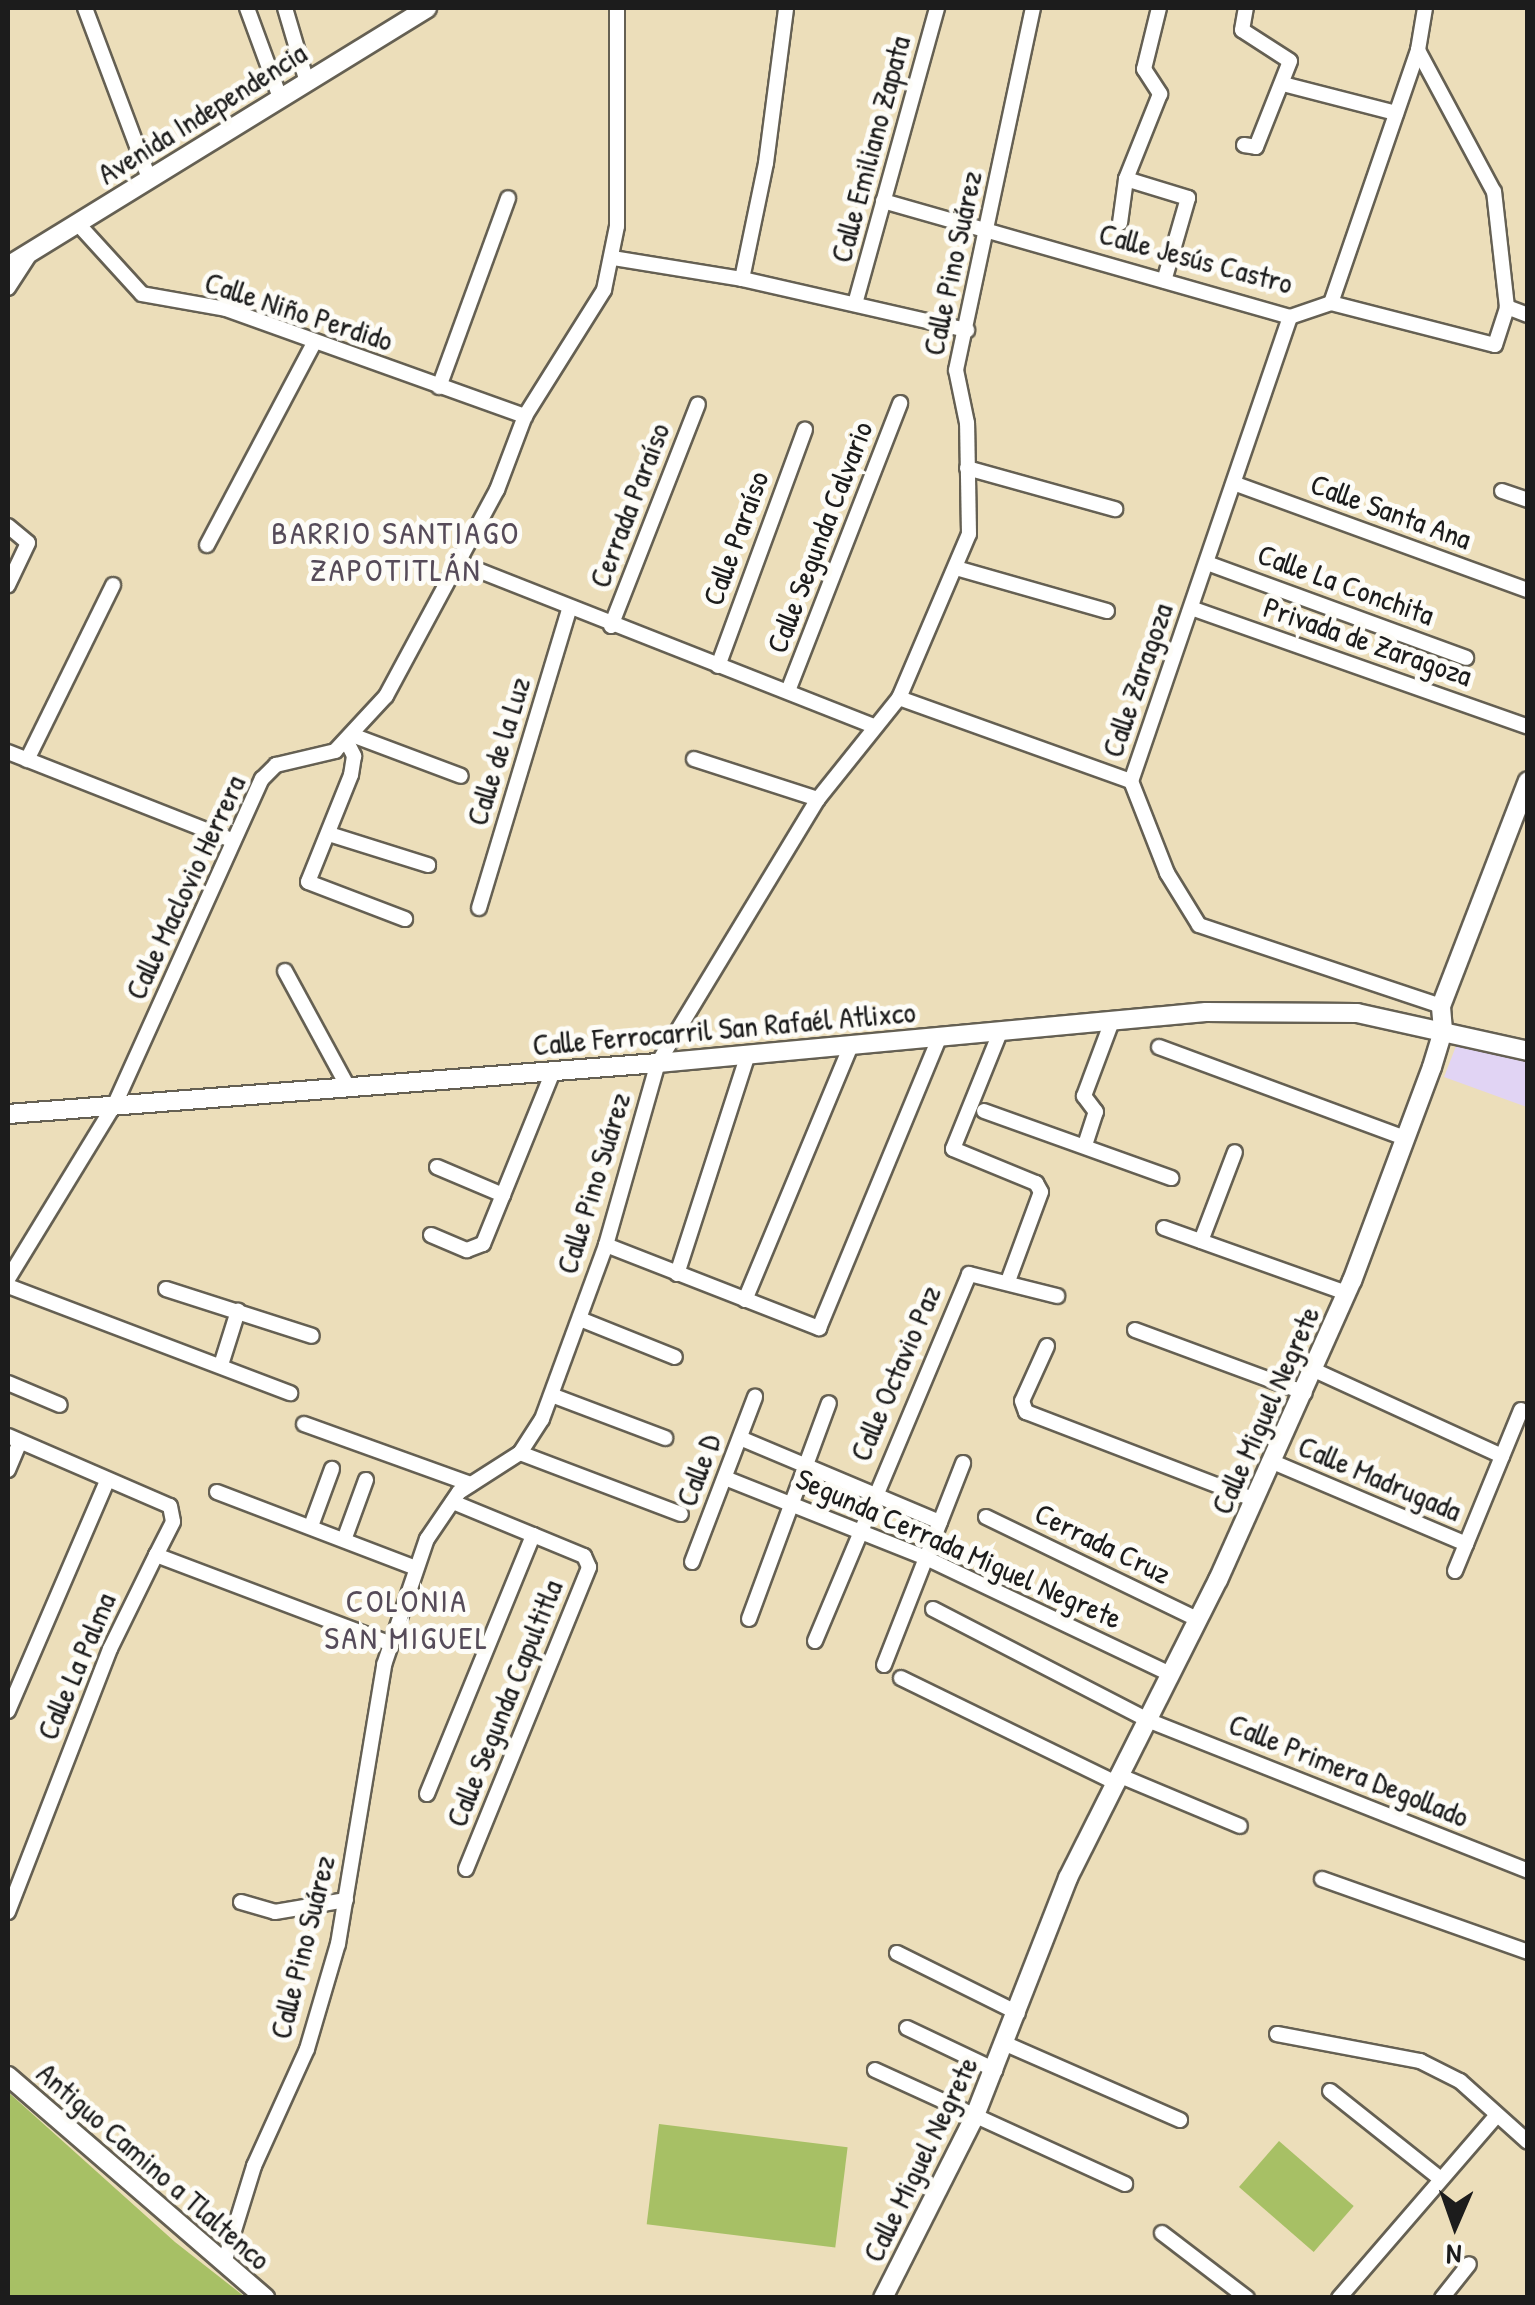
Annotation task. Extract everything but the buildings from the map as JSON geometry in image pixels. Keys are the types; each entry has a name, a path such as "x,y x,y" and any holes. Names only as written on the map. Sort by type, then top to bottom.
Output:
{"street":[{"path":"85,8 148,176"},
{"path":"248,8 279,95"},
{"path":"285,8 306,78"},
{"name":"Avenida Independencia","path":"8,266 79,226 148,176 306,78 426,8"},
{"name":"Calle Maclovio Herrera","path":"8,1282 114,1104 262,779 276,766 317,759 350,738 409,662 460,563 525,416 604,290 613,258 618,8"},
{"path":"742,279 766,163 786,8"},
{"name":"Calle Emiliano Zapata","path":"855,304 938,8"},
{"name":"Calle Pino Suárez","path":"224,2262 254,2166 306,2049 346,1900 391,1644 416,1568 439,1515 470,1484 520,1453 554,1396 606,1244 658,1063 818,799 898,698 970,534 967,423 956,370 1033,8"},
{"path":"1120,223 1126,179 1160,94 1144,69 1159,8"},
{"path":"1244,144 1256,147 1283,84 1289,56 1242,30 1246,8"},
{"path":"1331,302 1418,50 1426,8"},
{"path":"1418,50 1494,192 1507,306 1528,315"},
{"path":"1283,84 1396,113"},
{"path":"1126,179 1188,198 1164,281"},
{"path":"438,387 508,198"},
{"name":"Calle Jesús Castro","path":"883,201 1290,317 1331,302 1495,345 1507,306"},
{"name":"Calle Niño Perdido","path":"79,226 142,294 226,309 525,416"},
{"path":"8,288 28,257"},
{"path":"613,258 742,279 967,330"},
{"name":"Calle Zaragoza","path":"1290,317 1132,781 1166,872 1199,925 1441,1006"},
{"path":"207,545 314,342"},
{"name":"Calle Segunda Calvario","path":"788,691 900,403"},
{"name":"Cerrada Paraíso","path":"612,626 698,404"},
{"name":"Calle Paraíso","path":"718,666 805,430"},
{"path":"967,468 1115,510"},
{"name":"Calle Santa Ana","path":"1236,484 1528,590"},
{"path":"1502,491 1528,500"},
{"path":"8,526 28,543 8,586"},
{"name":"Calle La Conchita","path":"1207,562 1466,658"},
{"path":"460,563 874,726"},
{"path":"956,568 1106,612"},
{"path":"27,760 113,585"},
{"name":"Privada de Zaragoza","path":"1190,608 1528,727"},
{"name":"Calle de la Luz","path":"480,908 569,609"},
{"path":"898,698 1132,781"},
{"path":"350,738 461,776"},
{"path":"350,738 354,756 351,774 308,882 405,918"},
{"path":"8,752 231,840"},
{"path":"694,759 818,799"},
{"name":"Calle Miguel Negrete","path":"883,2298 974,2118 1068,1878 1116,1778 1150,1720 1314,1370 1404,1138 1443,1030 1441,1006 1528,781"},
{"path":"329,834 428,865"},
{"path":"285,970 348,1087"},
{"name":"Calle Ferrocarril San Rafaél Atlixco","path":"8,1114 554,1072 1000,1030 1314,1008 1443,1030 1528,1051"},
{"path":"1084,1145 1096,1112 1084,1096 1112,1021"},
{"path":"1000,1030 953,1149 1036,1183 1041,1192 1008,1280 1057,1296"},
{"path":"606,1244 820,1328 940,1036"},
{"path":"745,1300 850,1044"},
{"path":"1159,1048 1404,1138"},
{"path":"676,1274 748,1054"},
{"path":"431,1235 475,1250 503,1195 554,1072"},
{"path":"984,1111 1171,1178"},
{"path":"1200,1241 1236,1152"},
{"path":"437,1167 503,1195"},
{"path":"1164,1228 1346,1293"},
{"name":"Calle Octavio Paz","path":"815,1642 873,1494 969,1274 1008,1280"},
{"path":"8,1282 290,1393"},
{"path":"166,1289 312,1336"},
{"path":"221,1365 238,1311"},
{"path":"580,1319 675,1357"},
{"path":"1136,1330 1304,1393"},
{"path":"1048,1346 1022,1400 1026,1412 1255,1500"},
{"path":"1314,1370 1502,1456"},
{"path":"8,1383 60,1406"},
{"path":"554,1396 664,1438"},
{"name":"Calle D","path":"692,1562 755,1396"},
{"path":"749,1619 796,1503 828,1403"},
{"path":"1455,1572 1521,1410"},
{"path":"304,1424 470,1484"},
{"path":"740,1438 940,1522"},
{"path":"8,1470 14,1439 107,1481 8,1711"},
{"path":"520,1453 681,1514"},
{"name":"Calle Madrugada","path":"1273,1462 1466,1544"},
{"path":"884,1665 963,1463"},
{"path":"311,1526 332,1468"},
{"name":"Segunda Cerrada Miguel Negrete","path":"725,1478 796,1503 926,1558 1170,1674"},
{"path":"344,1540 366,1480"},
{"name":"Calle La Palma","path":"8,1912 110,1649 176,1512 107,1481"},
{"path":"218,1492 416,1568"},
{"path":"427,1794 532,1535 452,1502"},
{"name":"Cerrada Cruz","path":"986,1517 1197,1619"},
{"name":"Calle Segunda Capultitla","path":"466,1869 589,1566 584,1556 532,1535"},
{"path":"156,1555 391,1644"},
{"name":"Calle Primera Degollado","path":"933,1609 1150,1720 1528,1871"},
{"path":"901,1678 1116,1778 1240,1826"},
{"path":"1322,1879 1528,1952"},
{"path":"241,1902 275,1912 346,1900"},
{"path":"897,1953 1018,2013"},
{"path":"907,2028 994,2070"},
{"path":"1277,2034 1420,2062 1460,2081 1528,2142"},
{"name":"Calle Miguel Negrete","path":"1006,2044 1180,2120"},
{"path":"874,2070 1126,2184"},
{"name":"Antiguo Camino a Tlaltenco","path":"8,2076 265,2298"},
{"path":"1330,2091 1437,2176"},
{"path":"1339,2298 1437,2176 1496,2116"},
{"path":"1162,2233 1247,2298"},
{"path":"1442,2298 1470,2264"}],"shaded area":[{"path":"1458,1041 1527,1059 1527,1107 1444,1077"}],"green space":[{"path":"8,2092 175,2242 245,2297 8,2297"},
{"path":"659,2124 848,2147 835,2247 647,2224"},
{"path":"1279,2141 1354,2206 1314,2252 1239,2187"}],"district":[{"name":"BARRIO SANTIAGO ZAPOTITLÁN","path":"396,552"},
{"name":"COLONIA SAN MIGUEL","path":"407,1620"}]}
